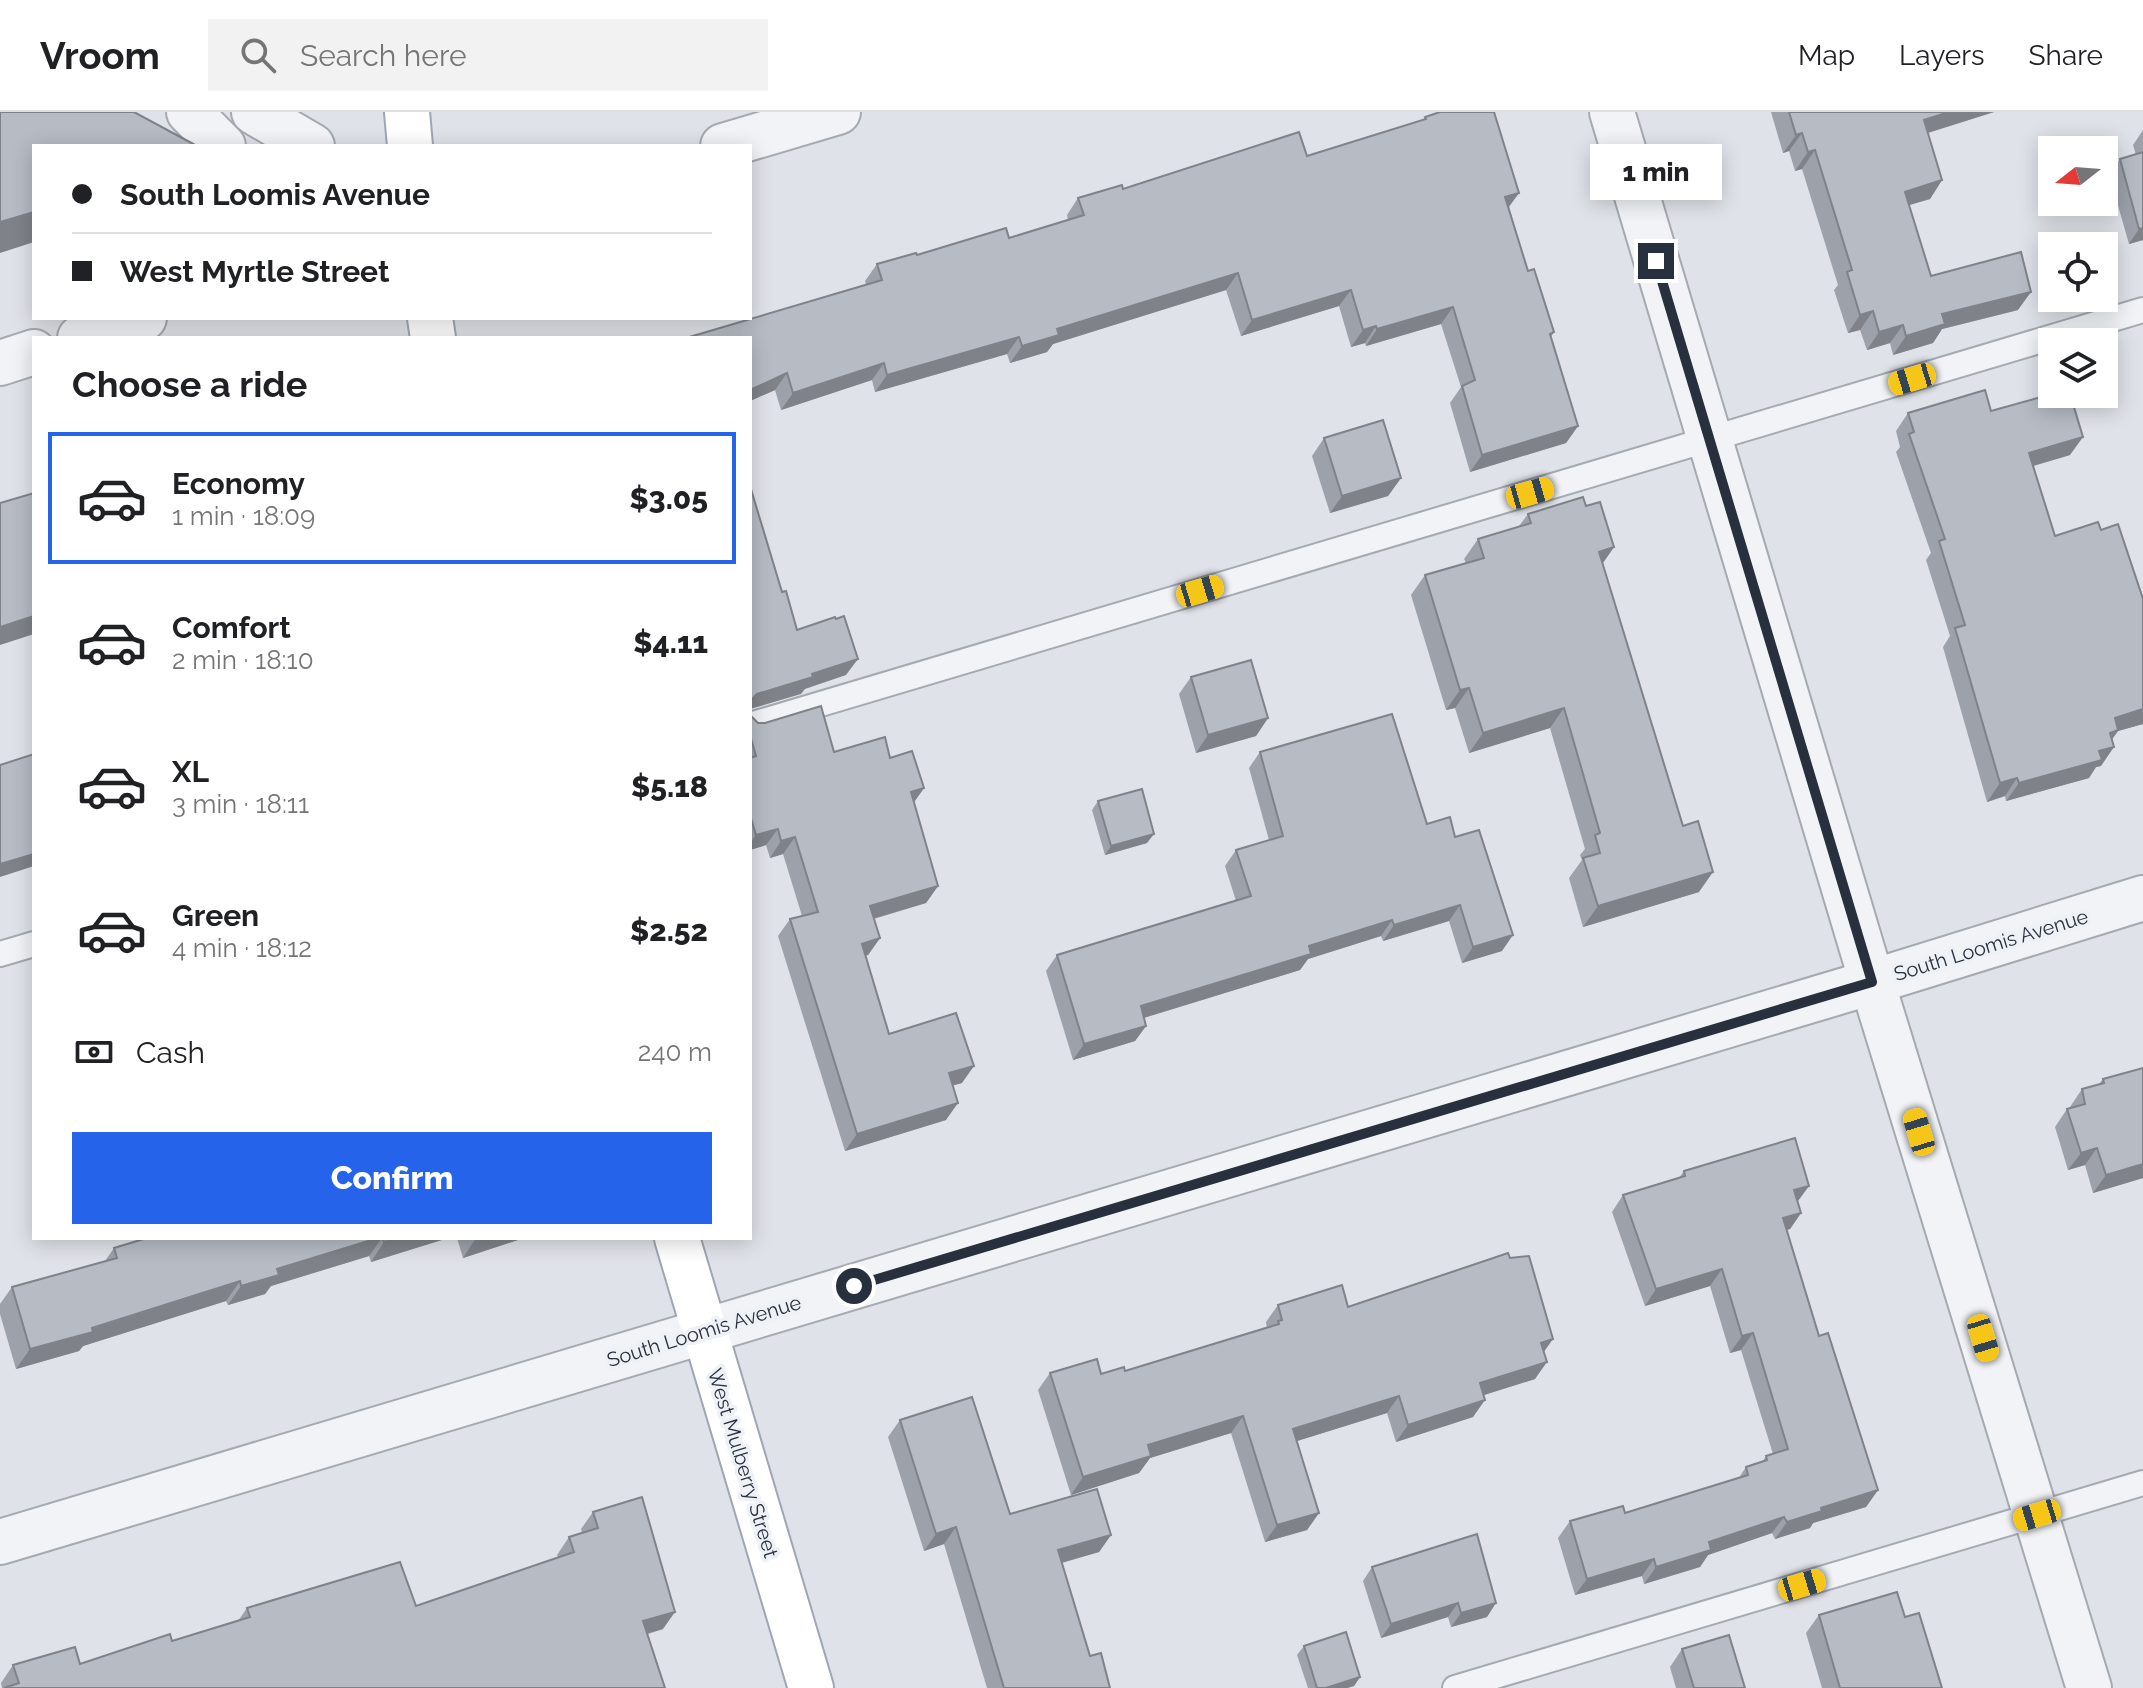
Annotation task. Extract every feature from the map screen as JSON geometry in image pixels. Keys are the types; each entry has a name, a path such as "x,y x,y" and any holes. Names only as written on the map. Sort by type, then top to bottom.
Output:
{"main road":[{"path":"407,112 410,144"},
{"name":"West Mulberry Street","path":"678,1240 811,1688"}],"street":[{"path":"189,112 221,144"},
{"path":"730,144 838,112"},
{"path":"1612,112 1872,982 2089,1688"},
{"path":"279,116 310,144"},
{"path":"86,336 138,320"},
{"path":"0,363 32,353"},
{"name":"South Loomis Avenue","path":"0,1542 1872,982 2143,898"}],"lane":[{"path":"752,724 2143,310"},
{"path":"0,954 32,945"},
{"path":"1455,1688 2143,1483"}],"building":[{"path":"0,112 134,112 193,144 32,144 32,213 0,222"},
{"path":"1440,112 1494,112 1519,193 1505,197 1528,271 1534,269 1578,426 1482,455 1462,386 1475,380 1453,307 1377,329 1376,326 1363,330 1351,290 1252,320 1238,273 1057,329 1059,335 1022,346 1019,337 887,375 884,363 793,393 787,373 752,389 752,336 693,336 882,280 877,264 1006,228 1009,238 1084,215 1078,198 1122,185 1123,189 1299,132 1307,156"},
{"path":"1789,112 1949,112 1924,120 1942,180 1905,192 1931,276 2021,252 2031,292 1942,314 1945,324 1906,336 1903,325 1879,332 1873,311 1860,315 1847,272 1852,270 1815,150 1808,152 1802,133 1796,135"},
{"path":"2143,152 2143,228 2139,229 2120,159"},
{"path":"1985,390 1991,411 2038,398 2038,408 2074,408 2083,437 2029,453 2055,536 2098,522 2101,530 2118,524 2143,599 2143,709 2115,718 2118,730 2110,733 2114,747 2099,751 2102,760 2019,783 2017,778 2000,783 1955,628 1965,625 1939,541 1945,539 1909,434 1914,432 1908,413"},
{"path":"1383,420 1401,478 1342,496 1324,438"},
{"path":"752,493 782,592 786,591 797,630 844,616 858,659 757,694 752,699"},
{"path":"32,494 32,617 0,627 0,503"},
{"path":"1583,497 1586,506 1600,502 1614,547 1599,552 1683,826 1698,821 1713,872 1598,906 1583,858 1600,853 1595,835 1600,833 1564,708 1483,733 1469,688 1460,690 1425,575 1484,558 1478,539 1531,523 1528,514"},
{"path":"1251,660 1268,718 1208,735 1191,677"},
{"path":"821,706 834,752 885,737 890,758 912,751 924,788 911,792 938,886 870,906 880,938 862,944 889,1034 956,1013 974,1066 949,1073 958,1103 857,1134 790,919 818,912 795,837 781,841 778,829 756,835 752,822 752,757 756,756 752,742 752,717 758,723"},
{"path":"1392,714 1427,824 1450,817 1455,837 1479,830 1513,935 1473,947 1460,905 1394,925 1392,920 1309,946 1311,954 1141,1006 1146,1026 1084,1044 1057,955 1251,896 1236,850 1283,836 1260,752"},
{"path":"32,755 32,855 0,864 0,765"},
{"path":"1142,789 1154,834 1111,846 1098,801"},
{"path":"2143,1068 2143,1164 2106,1175 2097,1148 2081,1153 2067,1109 2085,1104 2082,1089 2104,1083 2103,1079"},
{"path":"1795,1138 1809,1186 1794,1190 1801,1213 1783,1218 1819,1336 1828,1333 1878,1490 1787,1522 1784,1517 1709,1542 1711,1550 1656,1567 1654,1559 1587,1579 1570,1521 1623,1506 1625,1513 1748,1475 1746,1467 1788,1449 1753,1333 1742,1336 1722,1269 1656,1289 1623,1195 1685,1176 1684,1171"},
{"path":"140,1240 371,1240 277,1269 279,1275 241,1286 240,1281 92,1328 93,1332 30,1349 12,1287 117,1258 114,1248"},
{"path":"1508,1253 1510,1258 1529,1256 1553,1339 1541,1343 1547,1362 1480,1383 1485,1400 1408,1425 1399,1396 1293,1429 1319,1513 1277,1525 1243,1416 1148,1445 1151,1456 1083,1477 1050,1373 1097,1359 1101,1374 1124,1367 1125,1371 1279,1324 1278,1321 1282,1320 1278,1305 1342,1285 1348,1307"},
{"path":"972,1397 1010,1514 1097,1489 1111,1535 1058,1550 1090,1656 1101,1653 1110,1688 1004,1688 956,1527 936,1534 900,1420"},
{"path":"642,1497 675,1612 643,1621 665,1688 4,1688 19,1683 13,1665 75,1647 80,1664 170,1634 172,1641 250,1617 247,1608 400,1562 416,1606 574,1552 569,1537 598,1528 593,1512"},
{"path":"1477,1534 1496,1603 1461,1613 1458,1603 1391,1624 1372,1567"},
{"path":"1897,1592 1905,1617 1919,1613 1942,1688 1840,1688 1819,1615"},
{"path":"1346,1632 1360,1677 1317,1688 1304,1646"},
{"path":"1729,1635 1745,1688 1694,1688 1682,1649"}],"route":[{"path":"854,1286 1872,982 1656,261"}]}
